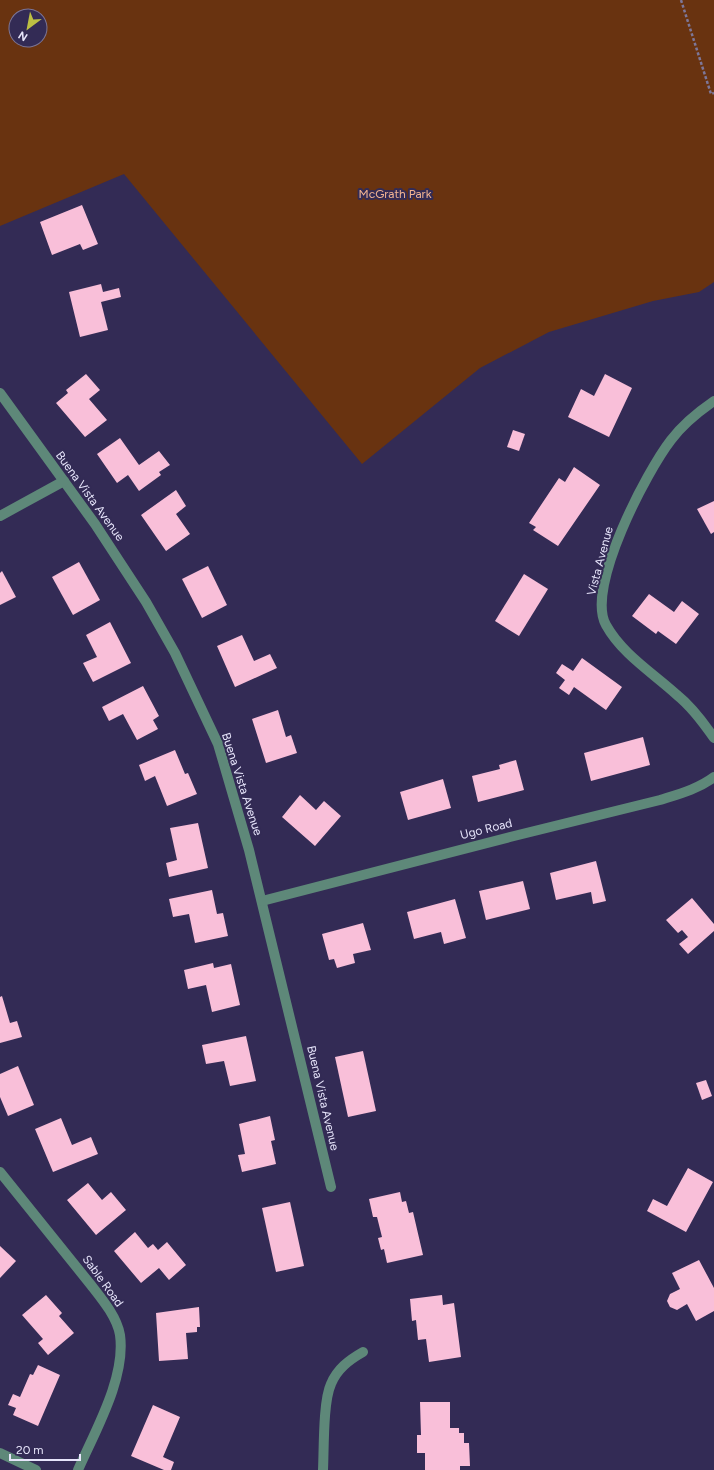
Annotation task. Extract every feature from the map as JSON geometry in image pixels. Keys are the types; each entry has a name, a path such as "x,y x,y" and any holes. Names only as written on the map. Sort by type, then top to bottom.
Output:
{"street":[{"name":"Buena Vista Avenue","path":"0,393 112,550 146,602 175,653 218,744 232,788 262,901 331,1187"},
{"name":"Vista Avenue","path":"714,402 696,414 672,439 655,463 638,493 618,536 605,584 601,611 606,624 618,642 643,666 678,695 700,718 714,738"},
{"path":"0,516 64,482"},
{"name":"Ugo Road","path":"262,901 660,800 684,793 706,783 714,777"},
{"name":"Sable Road","path":"0,1172 92,1285 104,1303 120,1333 118,1373 78,1470"},
{"path":"323,1470 327,1400 330,1385 340,1370 350,1360 363,1352"},
{"path":"0,1453 36,1470"}],"path":[{"path":"681,0 710,94 714,93"}],"green space":[{"name":"McGrath Park","path":"0,0 714,0 714,282 699,292 653,301 549,332 480,368 362,464 124,174 0,226"}],"building":[{"path":"82,205 98,244 83,250 80,244 52,255 40,222"},
{"path":"101,284 103,292 119,288 121,297 101,302 108,330 80,337 69,292"},
{"path":"86,374 100,390 89,399 107,420 85,437 56,403 68,393 66,390"},
{"path":"605,374 632,388 609,437 568,417 581,389 594,396"},
{"path":"513,430 525,434 519,451 507,447"},
{"path":"120,438 139,465 159,451 170,465 159,472 161,475 139,491 128,475 117,483 97,454"},
{"path":"574,467 600,485 558,546 533,530 536,527 529,523 559,478 565,482"},
{"path":"176,490 186,506 176,514 190,534 166,551 141,515"},
{"path":"714,501 714,532 711,534 697,509"},
{"path":"79,562 100,600 73,615 52,577"},
{"path":"208,566 227,605 202,618 182,579"},
{"path":"2,571 16,597 0,605 0,573"},
{"path":"524,574 548,589 519,636 495,621"},
{"path":"649,594 674,612 682,601 699,614 676,644 658,631 656,634 632,616"},
{"path":"110,622 131,663 93,682 83,663 97,657 86,635"},
{"path":"242,635 254,661 270,654 277,668 235,687 217,646"},
{"path":"582,658 622,687 606,710 574,687 569,695 559,688 565,680 556,673 562,664 573,671"},
{"path":"143,686 159,716 153,720 158,729 137,740 123,714 109,721 102,707"},
{"path":"278,710 286,737 291,735 297,753 266,763 252,719"},
{"path":"643,737 650,765 591,781 584,753"},
{"path":"175,750 185,774 188,773 197,794 167,806 155,776 145,781 139,765"},
{"path":"516,760 524,790 478,802 472,776 500,769 499,765"},
{"path":"443,779 451,808 408,820 400,792"},
{"path":"300,795 316,810 324,801 341,816 315,846 282,817"},
{"path":"198,823 208,868 169,877 166,863 177,860 170,828"},
{"path":"596,861 606,901 593,904 591,892 556,900 550,873"},
{"path":"523,881 530,909 486,920 479,891"},
{"path":"212,890 217,914 223,913 228,936 195,943 189,914 173,917 169,899"},
{"path":"692,898 714,924 714,931 688,954 679,944 688,937 682,930 678,933 666,920"},
{"path":"455,899 466,938 444,944 441,932 414,939 407,912"},
{"path":"363,923 371,950 353,954 355,963 337,968 334,959 329,960 322,934"},
{"path":"213,963 214,968 231,964 240,1005 212,1012 206,985 188,989 184,970"},
{"path":"2,996 10,1023 17,1021 22,1037 0,1043 0,997"},
{"path":"246,1036 256,1081 230,1086 224,1061 206,1064 202,1045"},
{"path":"363,1051 376,1111 348,1117 335,1057"},
{"path":"18,1066 34,1105 8,1116 0,1097 0,1074"},
{"path":"706,1080 712,1096 702,1100 696,1083"},
{"path":"270,1116 275,1140 271,1141 276,1164 242,1172 238,1155 245,1154 239,1124"},
{"path":"61,1118 72,1145 91,1137 98,1154 53,1172 35,1129"},
{"path":"688,1168 713,1182 686,1232 647,1211 653,1199 667,1206"},
{"path":"88,1183 102,1200 111,1192 126,1210 96,1235 67,1200"},
{"path":"400,1192 402,1202 406,1201 409,1213 413,1212 423,1255 387,1263 384,1249 381,1250 378,1238 382,1237 377,1217 373,1217 369,1199"},
{"path":"290,1202 304,1266 276,1272 262,1208"},
{"path":"135,1232 148,1248 153,1244 158,1250 167,1242 186,1265 169,1280 159,1268 141,1283 114,1251"},
{"path":"0,1246 16,1261 0,1278"},
{"path":"699,1260 714,1288 714,1311 696,1321 687,1304 677,1310 670,1307 667,1301 670,1294 680,1289 672,1273"},
{"path":"46,1295 62,1313 59,1316 74,1333 48,1355 38,1343 43,1339 22,1315"},
{"path":"442,1295 443,1305 454,1303 461,1357 429,1362 426,1339 418,1340 416,1320 412,1321 410,1299"},
{"path":"199,1307 200,1327 197,1327 197,1332 186,1333 188,1359 159,1361 156,1313"},
{"path":"38,1365 60,1375 38,1426 13,1415 16,1408 8,1405 13,1394 20,1397 30,1374 33,1375"},
{"path":"420,1402 450,1402 450,1428 459,1428 459,1433 464,1433 464,1443 469,1443 470,1466 460,1466 460,1470 425,1470 425,1453 417,1453 417,1435 421,1435"},
{"path":"153,1405 180,1417 163,1457 174,1462 171,1470 164,1470 131,1456"}]}
